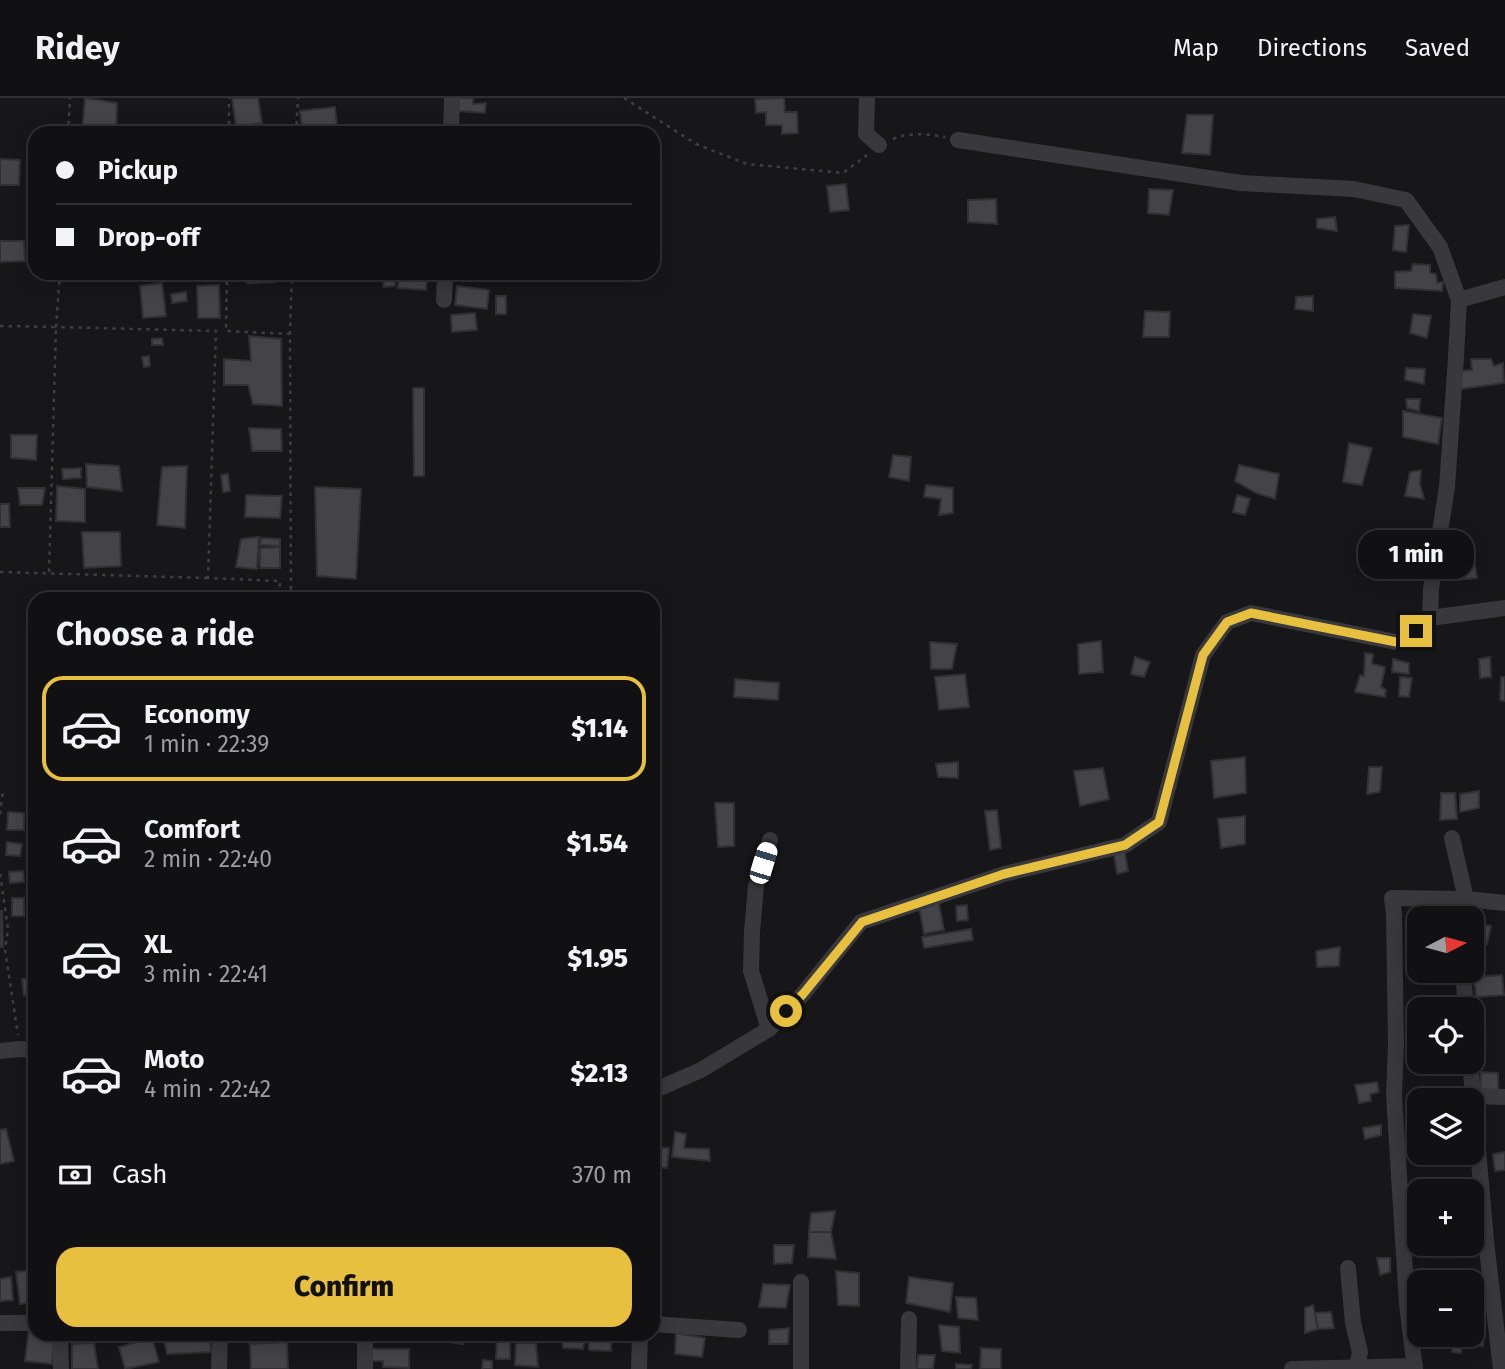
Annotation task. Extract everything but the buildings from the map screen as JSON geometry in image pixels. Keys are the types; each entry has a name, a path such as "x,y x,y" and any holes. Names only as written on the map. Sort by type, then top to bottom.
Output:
{"street":[{"path":"451,126 452,98"},
{"path":"866,98 866,134 879,145"},
{"path":"958,140 1241,183 1354,190 1406,200 1440,247 1459,300 1447,487 1431,589 1430,618"},
{"path":"444,300 445,280"},
{"path":"1459,300 1505,286"},
{"path":"660,1088 701,1070 769,1029 803,994 862,922 1004,874 1125,845 1159,822 1203,655 1227,622 1251,613 1401,643 1430,618 1505,608"},
{"path":"1452,838 1466,899 1462,906"},
{"path":"769,1029 751,971 756,886 770,840"},
{"path":"1292,1369 1415,1367 1407,1304 1394,1095 1396,1045 1392,898 1466,899 1505,903"},
{"path":"0,1051 27,1049"},
{"path":"1484,1096 1505,1097"},
{"path":"1480,1165 1501,1369"},
{"path":"1348,1268 1353,1322 1360,1352 1357,1367"},
{"path":"801,1282 801,1369"},
{"path":"908,1369 909,1319"},
{"path":"0,1323 28,1323"},
{"path":"660,1324 739,1330"},
{"path":"60,1341 61,1369"},
{"path":"219,1369 220,1341"},
{"path":"365,1341 365,1369"},
{"path":"639,1369 640,1341"}],"path":[{"path":"68,126 70,98"},
{"path":"229,98 229,126"},
{"path":"296,126 298,98"},
{"path":"624,98 695,144 747,164 843,173 879,145 901,136 926,134 958,140"},
{"path":"50,573 59,280"},
{"path":"226,331 227,280"},
{"path":"291,592 292,280"},
{"path":"0,326 290,334"},
{"path":"208,578 216,331"},
{"path":"0,572 280,581 279,592"},
{"path":"0,814 3,790"},
{"path":"0,874 8,929 5,950 27,1049"}],"route":[{"path":"786,1011 862,922 1004,874 1125,845 1159,822 1203,655 1227,622 1251,613 1401,643 1416,631"}]}
